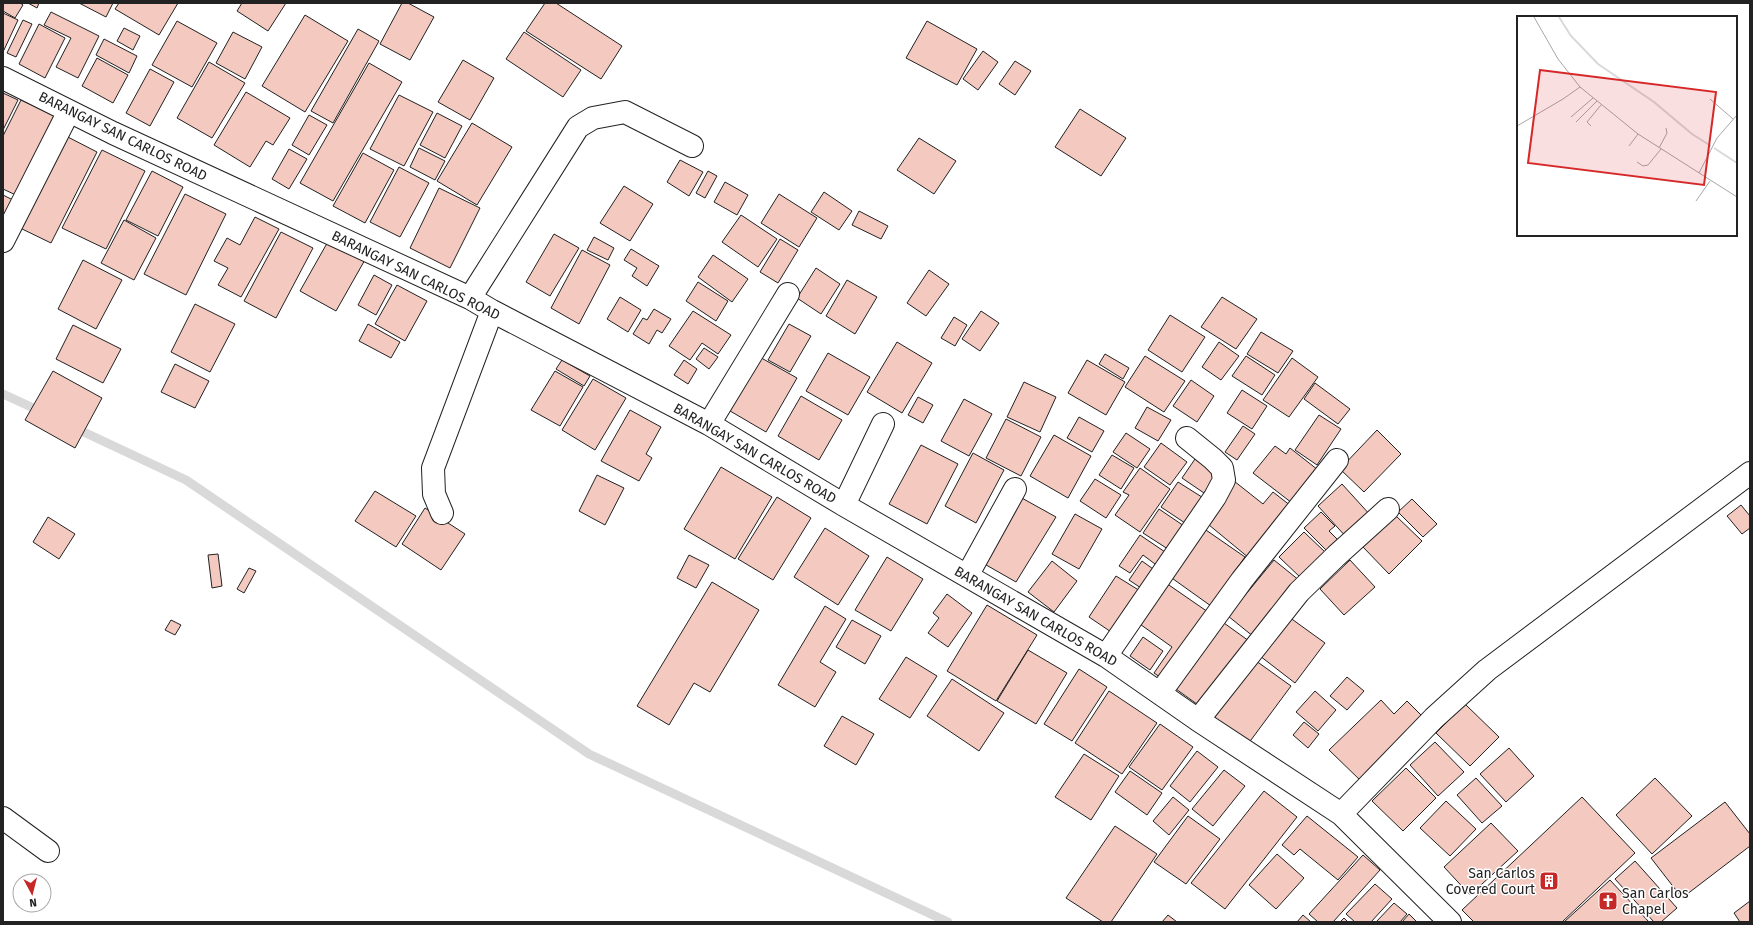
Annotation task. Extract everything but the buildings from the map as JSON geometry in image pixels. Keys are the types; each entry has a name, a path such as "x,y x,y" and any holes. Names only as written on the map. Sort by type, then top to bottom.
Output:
{"street":[{"name":"BARANGAY SAN CARLOS ROAD","path":"3,78 113,133 470,298 492,311 709,424 844,505 1106,656 1198,720 1341,814 1450,922"},
{"path":"3,241 69,111"},
{"path":"470,298 578,127 593,118 626,112 692,146"},
{"path":"709,424 788,294"},
{"path":"442,513 434,494 433,468 492,311"},
{"path":"844,505 883,424"},
{"path":"1106,656 1215,497 1224,480 1222,468 1187,438"},
{"path":"1160,693 1242,580 1337,460"},
{"path":"1341,814 1434,718 1487,670 1750,473"},
{"path":"967,576 1015,489"},
{"path":"1198,720 1299,592 1388,509"},
{"path":"3,818 48,851"}],"waterway":[{"path":"3,394 42,412"},
{"path":"73,427 186,480 589,754 948,922"}],"place":[{"name":"San Carlos Covered Court","path":"1549,881"},
{"name":"San Carlos Chapel","path":"1608,901"}]}
